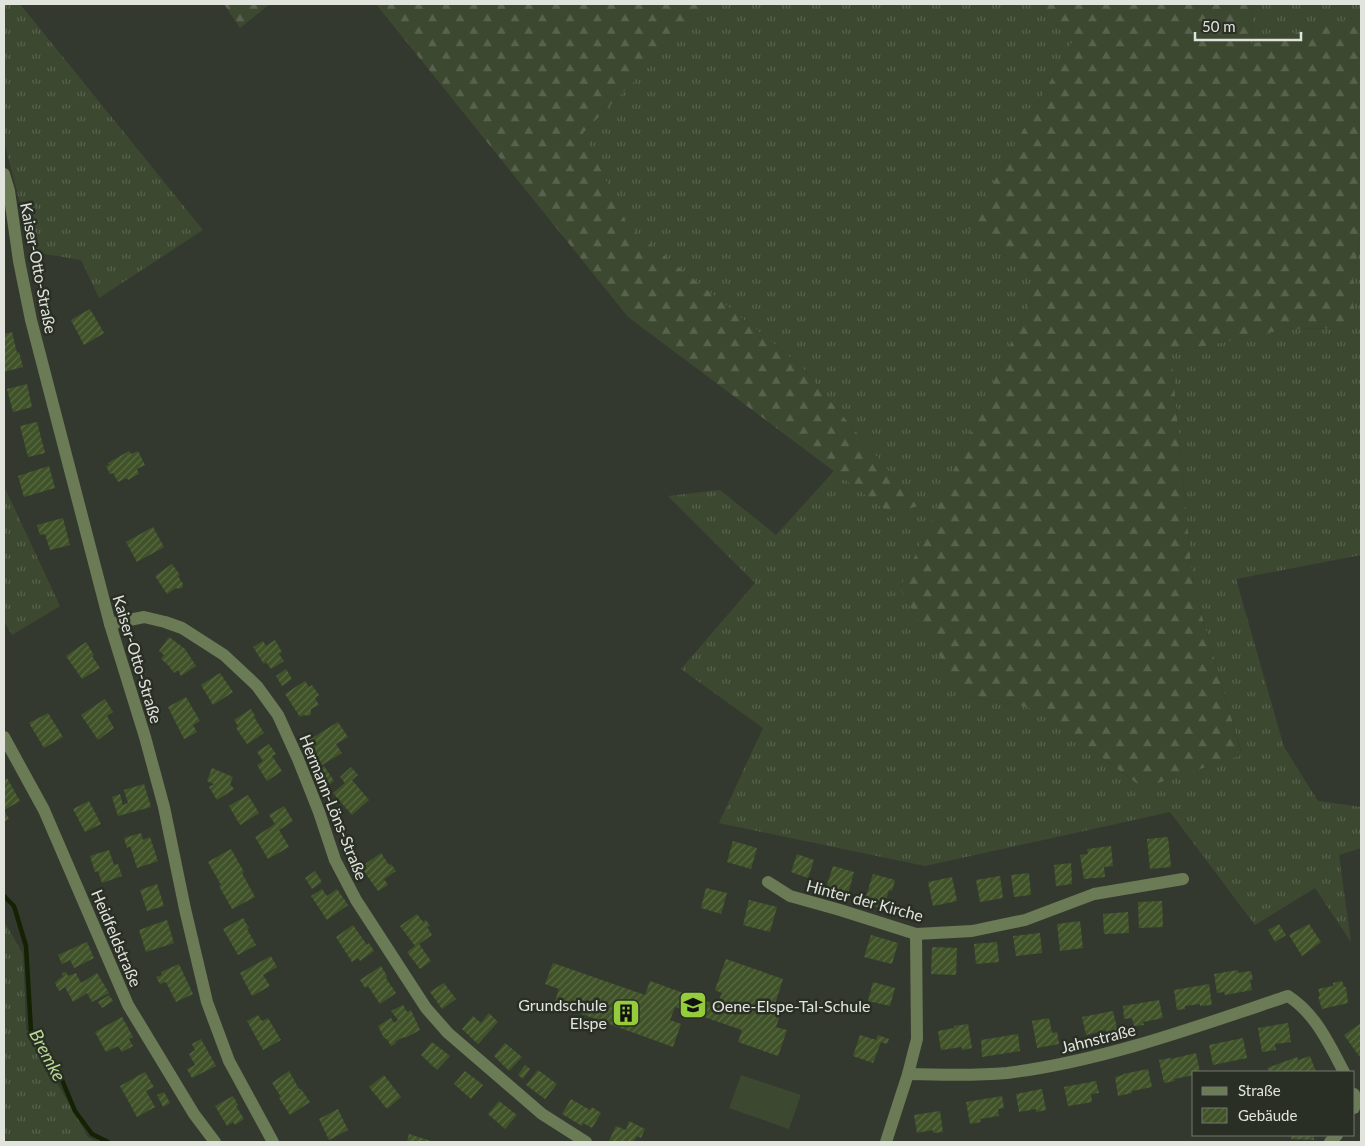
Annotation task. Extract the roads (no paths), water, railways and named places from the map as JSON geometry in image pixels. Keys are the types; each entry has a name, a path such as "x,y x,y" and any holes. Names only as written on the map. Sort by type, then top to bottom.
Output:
{"street":[{"name":"Kaiser-Otto-Straße","path":"4,174 30,320 110,624 145,737 164,807 207,1002 229,1061 273,1142"},
{"name":"Hermann-Löns-Straße","path":"110,624 144,616 182,628 224,655 257,686 278,715 298,759 335,860 356,900 426,1008 448,1033 542,1114 586,1142"},
{"name":"Heidfeldstraße","path":"4,737 44,810 128,1005 194,1114 216,1142"},
{"name":"Hinter der Kirche","path":"768,882 790,896 916,934 972,931 1025,920 1094,894 1183,879"},
{"path":"886,1142 917,1039 916,934"},
{"name":"Jahnstraße","path":"908,1074 958,1075 1006,1073 1062,1064 1151,1041 1288,996 1313,1018 1324,1033 1343,1071"}],"waterway":[{"name":"Bremke","path":"4,896 14,906 26,946 31,1031 57,1068 75,1111 92,1134 108,1142"}],"place":[{"name":"Oene-Elspe-Tal-Schule","path":"693,1005"},
{"name":"Grundschule Elspe","path":"626,1013"}]}
